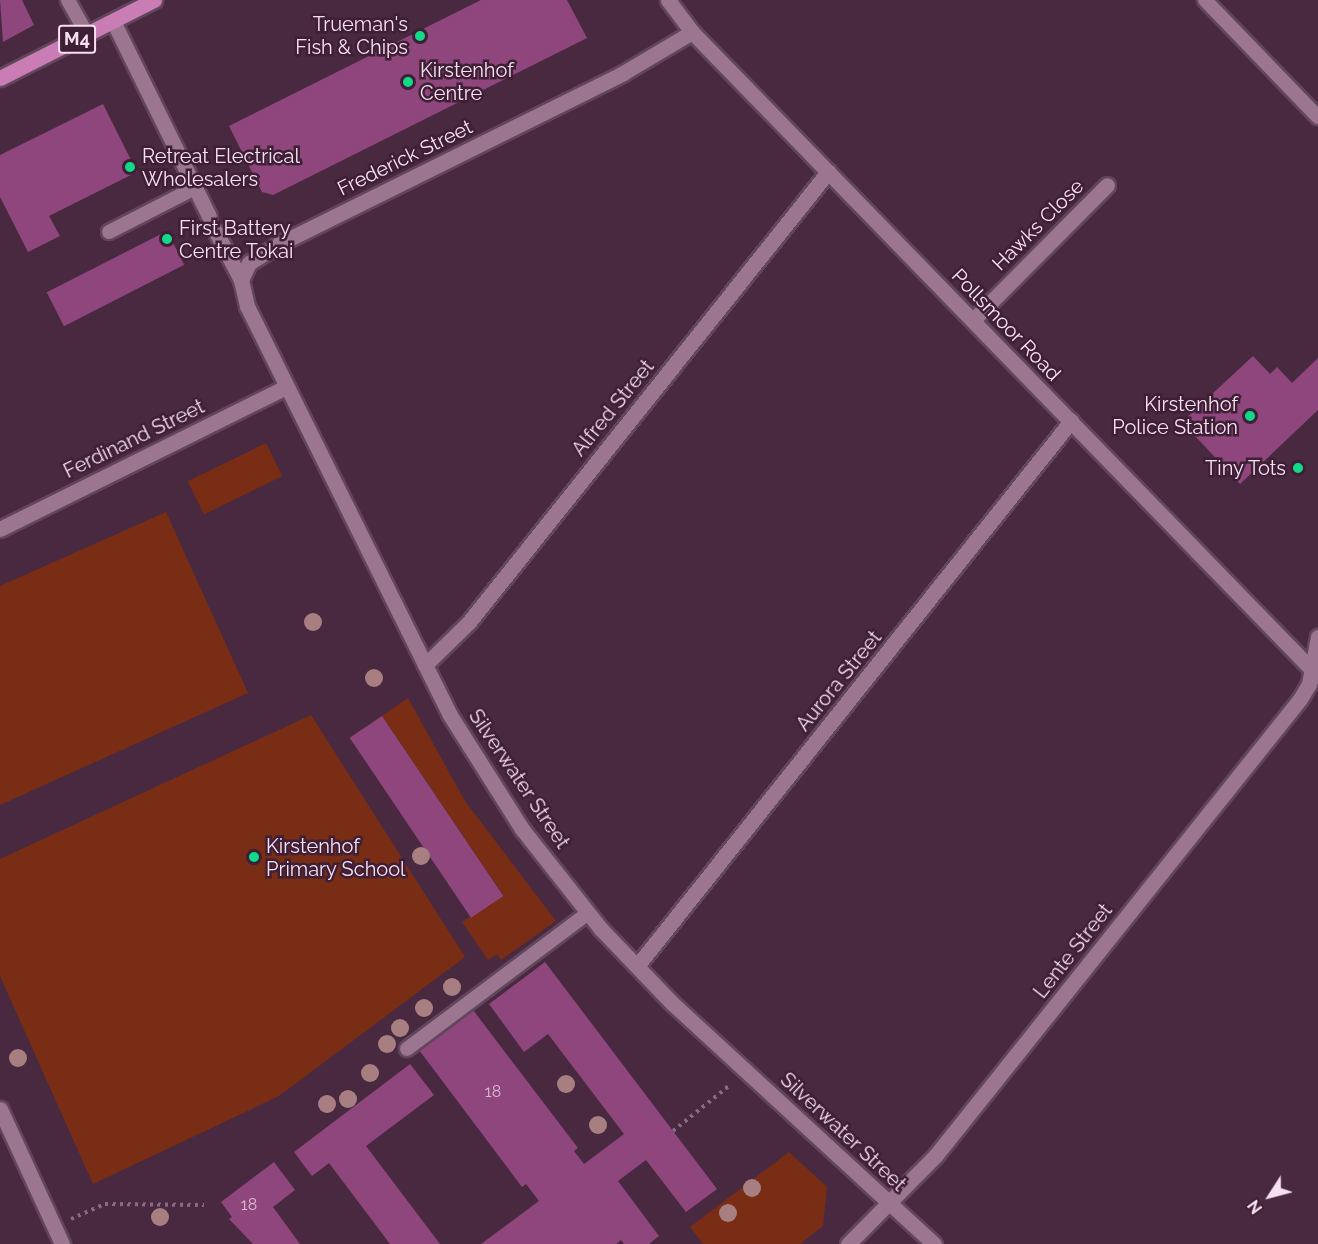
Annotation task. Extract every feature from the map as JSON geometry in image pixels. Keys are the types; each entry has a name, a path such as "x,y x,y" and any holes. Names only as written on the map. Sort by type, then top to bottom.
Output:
{"main road":[{"name":"M4","path":"0,78 154,0"}],"street":[{"name":"Pollsmoor Road","path":"668,0 692,32 1315,673"},
{"path":"113,21 209,216"},
{"name":"Frederick Street","path":"241,280 249,263 279,244 623,73 692,32"},
{"name":"Alfred Street","path":"425,665 469,622 828,172"},
{"name":"Hawks Close","path":"973,320 1107,185"},
{"name":"Silverwater Street","path":"216,232 241,280 247,306 286,387 425,665 485,773 588,913 637,966 934,1244"},
{"name":"Ferdinand Street","path":"0,529 286,387"},
{"name":"Aurora Street","path":"637,966 1071,421"},
{"name":"Lente Street","path":"848,1244 889,1204 951,1136 1300,699 1315,673 1318,637"},
{"path":"0,1109 62,1244"}],"lane":[{"path":"68,0 87,34"},
{"path":"1205,0 1318,117"},
{"path":"109,232 195,188"},
{"path":"407,1049 588,913"}],"path":[{"path":"673,1131 733,1082"},
{"path":"71,1220 105,1204 204,1205"}],"shaded area":[{"path":"266,443 282,476 204,514 188,481"},
{"path":"166,512 248,693 0,805 0,586"},
{"path":"408,698 465,801 556,921 501,960 497,954 488,960 462,922 503,895 382,716"},
{"path":"311,715 465,957 279,1096 93,1184 0,976 0,859"},
{"path":"789,1152 827,1187 823,1226 800,1244 703,1244 690,1227"}],"building":[{"path":"0,0 22,0 34,25 3,42"},
{"name":"Kirstenhof Centre","path":"481,0 567,0 587,38 273,195 262,192 229,126"},
{"path":"103,104 137,172 49,216 60,236 28,252 0,197 0,155"},
{"path":"167,231 184,265 64,326 47,292"},
{"name":"Kirstenhof Police Station","path":"1253,356 1270,374 1277,367 1292,383 1318,358 1318,410 1240,484 1182,422"},
{"path":"382,716 503,896 471,918 350,738"},
{"path":"545,962 717,1189 686,1212 646,1160 618,1181 659,1236 649,1244 624,1244 621,1240 616,1244 481,1244 539,1201 526,1184 522,1187 419,1050 473,1010 578,1148 574,1151 584,1164 624,1134 548,1034 524,1052 489,1004"},
{"path":"410,1064 434,1095 366,1146 440,1244 390,1244 329,1163 312,1176 294,1152"},
{"path":"274,1162 295,1190 273,1207 300,1244 253,1244 229,1219 232,1217 221,1202"}],"place":[{"name":"Trueman's Fish & Chips","path":"420,36"},
{"name":"Kirstenhof Centre","path":"408,82"},
{"name":"Retreat Electrical Wholesalers","path":"130,167"},
{"name":"First Battery Centre Tokai","path":"167,239"},
{"name":"Kirstenhof Police Station","path":"1250,416"},
{"name":"Tiny Tots","path":"1298,468"},
{"name":"Kirstenhof Primary School","path":"254,857"}]}
